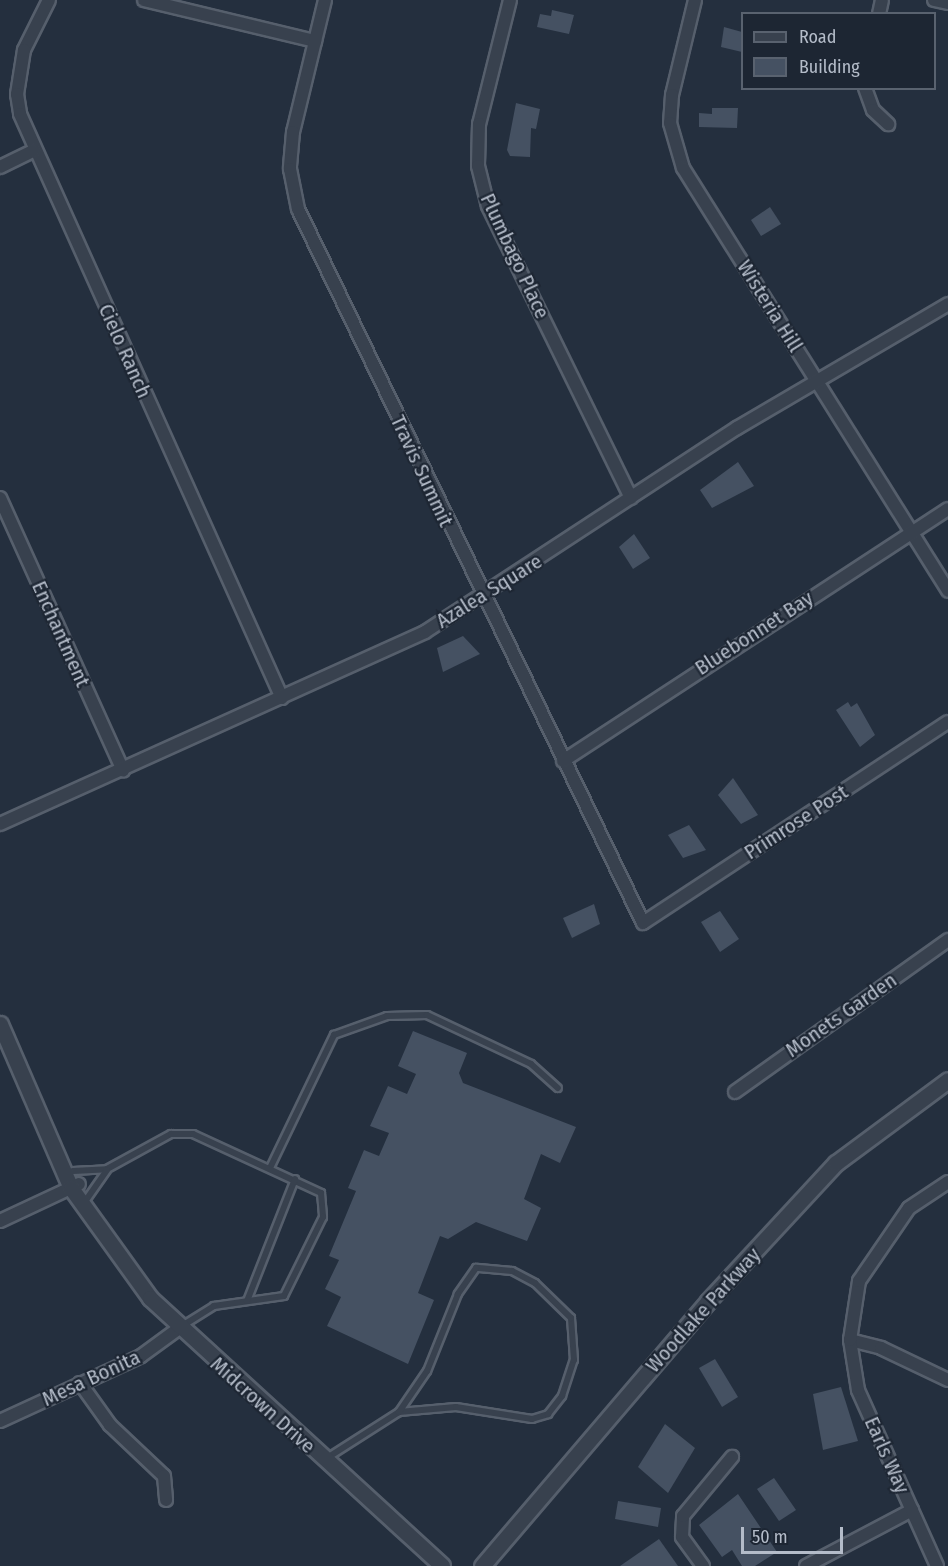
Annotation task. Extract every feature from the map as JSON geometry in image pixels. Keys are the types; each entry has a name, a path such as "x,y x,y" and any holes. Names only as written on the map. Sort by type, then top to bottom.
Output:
{"street":[{"name":"Cielo Ranch","path":"49,0 19,70 20,114 33,151 282,698"},
{"path":"144,0 315,41"},
{"name":"Travis Summit","path":"325,0 293,132 290,169 298,209 482,598 643,923"},
{"name":"Plumbago Place","path":"510,0 479,124 478,166 488,206 631,498"},
{"name":"Wisteria Hill","path":"695,0 672,95 674,147 948,591"},
{"path":"934,0 948,3"},
{"path":"866,90 873,110 888,124"},
{"path":"0,167 33,151"},
{"name":"Azalea Square","path":"0,824 425,632 482,598 631,498 816,379 948,304"},
{"name":"Enchantment","path":"0,498 123,770"},
{"name":"Bluebonnet Bay","path":"563,761 910,531 948,509"},
{"name":"Primrose Post","path":"643,923 948,722"},
{"name":"Monets Garden","path":"735,1092 948,940"},
{"name":"Midcrown Drive","path":"0,1024 54,1143 53,1153 79,1190 100,1230 178,1329 442,1566"},
{"name":"Woodlake Parkway","path":"482,1566 708,1301 836,1163 948,1080"},
{"name":"Earls Way","path":"937,1566 858,1390 850,1340 859,1281 909,1208 948,1182"},
{"path":"0,1221 79,1190"},
{"name":"Mesa Bonita","path":"0,1421 141,1356 178,1329"},
{"path":"850,1340 881,1348 948,1380"},
{"path":"81,1383 110,1425 164,1476 166,1500"},
{"path":"703,1566 682,1537 683,1515 732,1457"},
{"path":"806,1566 912,1510"}],"lane":[{"path":"270,1168 334,1035 387,1016 427,1015 531,1064 558,1088"},
{"path":"79,1190 107,1169 171,1134 193,1134 295,1179 321,1193 323,1216 293,1288 276,1300 214,1306 178,1329"},
{"path":"79,1190 107,1169"},
{"path":"247,1301 295,1179"},
{"path":"324,1460 399,1413 427,1371 458,1294 477,1268 512,1271 536,1283 571,1318 574,1360 562,1396 548,1414 532,1419 456,1407 399,1413"}],"building":[{"path":"552,10 574,15 569,34 537,27 540,14 551,16"},
{"path":"724,27 741,32 741,52 721,47"},
{"path":"516,103 540,109 536,129 531,128 530,157 510,156 507,150"},
{"path":"712,108 738,108 737,128 699,127 699,113 712,114"},
{"path":"770,207 781,224 761,236 751,220"},
{"path":"738,462 754,486 712,508 700,490"},
{"path":"634,534 650,558 633,569 619,547"},
{"path":"463,636 480,654 443,672 437,648"},
{"path":"848,702 851,707 857,703 875,735 860,747 836,710"},
{"path":"733,778 758,815 741,824 718,795"},
{"path":"689,825 706,850 683,858 668,835"},
{"path":"594,904 600,924 572,938 563,918"},
{"path":"720,911 739,939 720,952 701,922"},
{"path":"413,1031 467,1053 459,1073 463,1083 576,1127 560,1163 541,1154 524,1199 541,1208 527,1241 476,1222 448,1239 440,1236 418,1293 434,1300 408,1364 327,1326 341,1297 325,1289 339,1260 329,1256 356,1191 348,1188 364,1150 379,1156 389,1133 370,1126 388,1086 407,1094 416,1074 398,1066"},
{"path":"715,1359 738,1397 722,1407 699,1368"},
{"path":"841,1387 858,1441 823,1450 813,1394"},
{"path":"665,1424 695,1448 668,1493 638,1467"},
{"path":"774,1478 796,1510 779,1521 757,1489"},
{"path":"738,1494 777,1552 755,1566 742,1566 732,1550 722,1557 699,1525"},
{"path":"618,1501 661,1508 658,1527 615,1519"},
{"path":"659,1539 678,1566 620,1566"}]}
